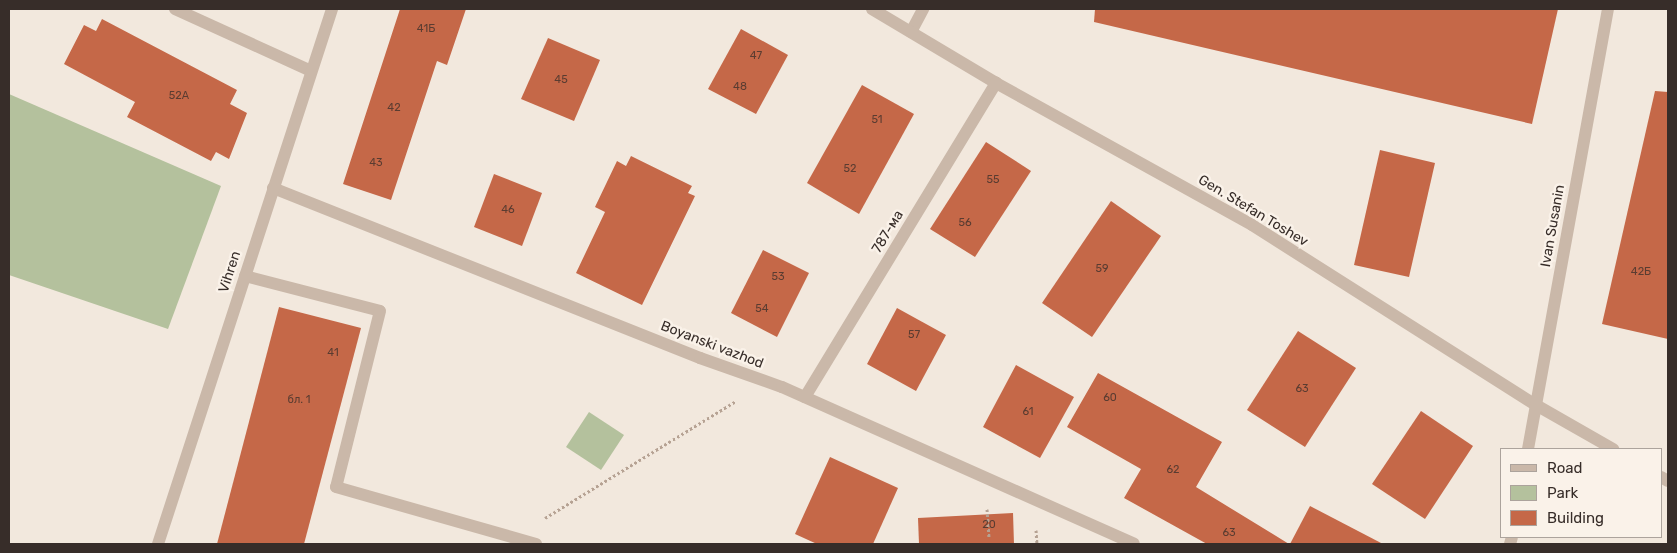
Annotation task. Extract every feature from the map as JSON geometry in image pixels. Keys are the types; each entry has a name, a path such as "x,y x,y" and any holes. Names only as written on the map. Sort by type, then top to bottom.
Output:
{"street":[{"path":"175,9 311,71"},
{"name":"Vihren","path":"158,544 332,9"},
{"name":"Gen. Stefan Toshev","path":"872,9 996,83 1252,225 1536,405 1611,448"},
{"path":"911,32 924,9"},
{"name":"Ivan Susanin","path":"1528,448 1608,9"},
{"name":"787-ма","path":"805,397 996,83"},
{"name":"Boyanski vazhod","path":"273,188 805,397 1134,544"},
{"path":"245,276 380,311 336,487 536,544"}],"path":[{"path":"513,538 766,382"},
{"path":"987,515 989,538"},
{"path":"1036,536 1037,544"}],"green space":[{"path":"9,94 221,186 168,329 9,275"},
{"path":"589,412 624,435 601,470 566,447"}],"building":[{"path":"400,9 466,9 447,65 437,61 391,200 343,184"},
{"path":"1095,9 1558,9 1532,124 1094,22"},
{"path":"102,19 237,90 230,104 247,113 229,159 216,152 211,161 127,117 135,102 64,64 84,25 96,31"},
{"path":"741,29 788,55 756,114 708,89"},
{"path":"548,38 600,60 574,121 521,99"},
{"path":"862,85 914,114 859,214 807,183"},
{"path":"1655,91 1668,92 1668,339 1602,324"},
{"path":"986,142 1031,171 975,257 930,229"},
{"path":"1380,150 1435,163 1409,277 1354,265"},
{"path":"631,156 692,186 688,193 695,196 642,305 576,273 605,212 595,207 617,161 626,166"},
{"path":"494,174 542,193 522,246 474,227"},
{"path":"1111,201 1161,236 1092,337 1042,303"},
{"path":"763,250 809,273 777,337 731,313"},
{"path":"279,307 361,328 304,544 217,544"},
{"path":"897,308 946,335 916,391 867,364"},
{"path":"1298,331 1356,368 1305,447 1247,410"},
{"path":"1016,365 1074,397 1040,458 983,427"},
{"path":"1098,373 1222,442 1196,487 1289,544 1207,544 1124,498 1141,469 1067,427"},
{"path":"1421,411 1473,446 1425,519 1372,484"},
{"path":"830,457 898,488 873,544 817,544 795,534"},
{"path":"1310,506 1383,544 1290,544"},
{"path":"1013,513 1014,544 919,544 918,518"}]}
